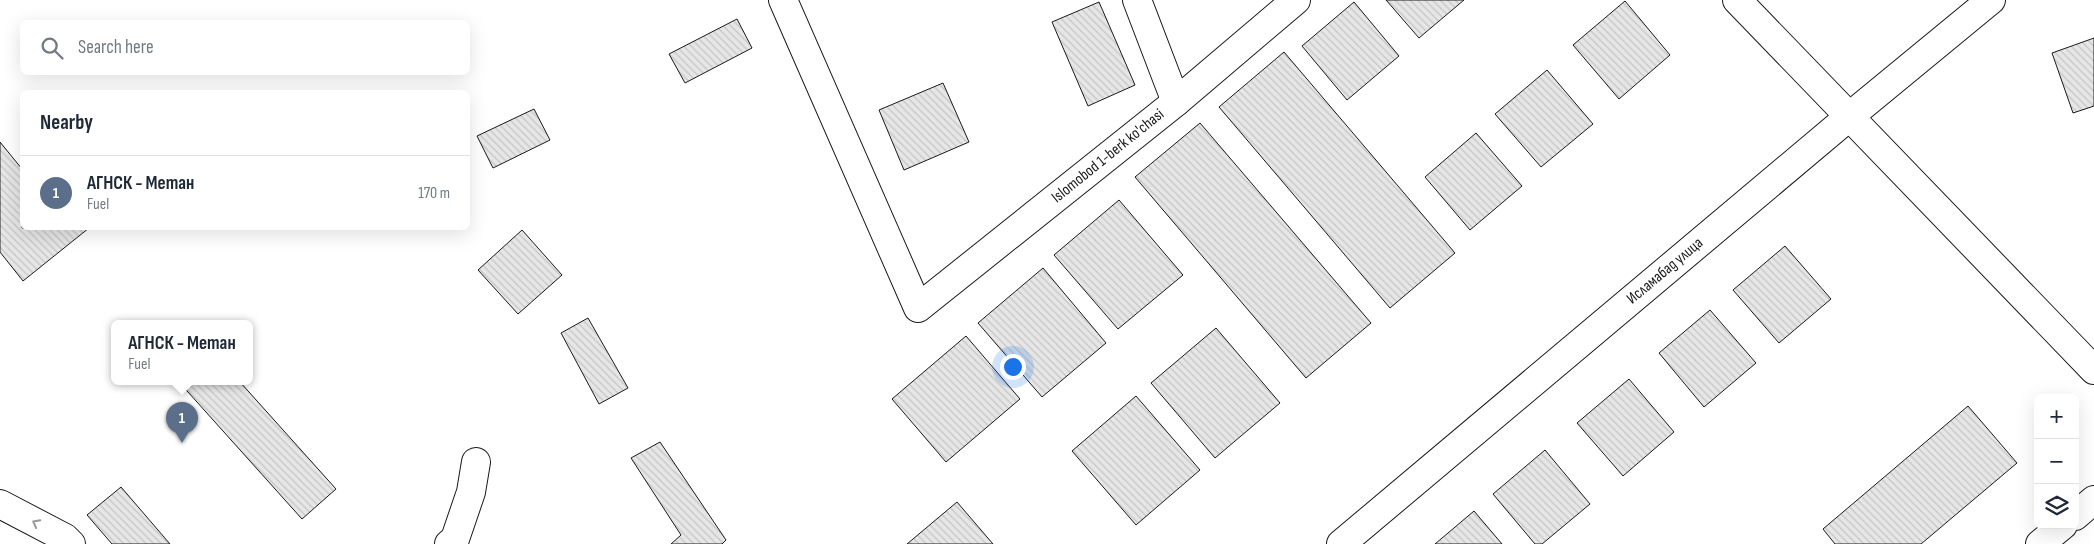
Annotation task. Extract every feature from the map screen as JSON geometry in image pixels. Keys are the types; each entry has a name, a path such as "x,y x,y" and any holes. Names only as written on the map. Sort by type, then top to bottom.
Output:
{"street":[{"name":"Islomobod 1-berk ko'chasi","path":"783,0 918,308 1176,102 1296,0"},
{"path":"1137,0 1176,102"},
{"path":"1737,0 2094,370"},
{"name":"Исламабад улица","path":"1341,544 1850,116 1991,0"},
{"path":"449,544 455,539 471,492 476,462"},
{"path":"2079,513 2094,500"},
{"path":"0,504 65,538 71,544"},
{"path":"2040,544 2058,529"}],"building":[{"path":"1386,0 1464,0 1419,38"},
{"path":"1625,1 1670,55 1619,99 1573,45"},
{"path":"1099,2 1135,85 1088,106 1052,22"},
{"path":"1354,2 1399,56 1347,100 1302,46"},
{"path":"737,19 752,48 685,83 669,54"},
{"path":"2094,38 2094,106 2073,113 2052,53"},
{"path":"1284,52 1455,253 1390,308 1219,107"},
{"path":"1547,70 1593,124 1541,167 1495,114"},
{"path":"943,83 969,142 904,170 879,110"},
{"path":"534,109 550,140 493,168 477,136"},
{"path":"1200,123 1371,323 1306,378 1135,177"},
{"path":"1476,133 1522,186 1470,230 1425,177"},
{"path":"0,142 20,167 20,230 87,230 23,281 0,252"},
{"path":"1119,200 1183,275 1118,329 1054,255"},
{"path":"522,230 562,275 518,314 478,270"},
{"path":"1785,246 1831,299 1779,343 1733,290"},
{"path":"1043,268 1106,343 1042,397 978,323"},
{"path":"1710,310 1756,363 1704,407 1659,353"},
{"path":"588,318 628,388 599,404 561,333"},
{"path":"1216,328 1280,403 1215,458 1151,383"},
{"path":"966,336 1020,399 946,462 892,399"},
{"path":"1629,379 1674,432 1623,476 1577,423"},
{"path":"182,385 243,385 336,489 302,519"},
{"path":"1136,396 1200,470 1136,525 1072,451"},
{"path":"1968,406 2017,463 1921,544 1835,544 1823,529"},
{"path":"660,442 726,540 722,544 671,544 681,535 631,458"},
{"path":"1545,450 1590,504 1542,544 1535,544 1493,494"},
{"path":"121,487 170,544 112,544 87,515"},
{"path":"957,502 993,544 907,544"},
{"path":"1474,511 1502,544 1435,544"}],"place":[{"name":"АГНСК - Метан","path":"182,443"}]}
